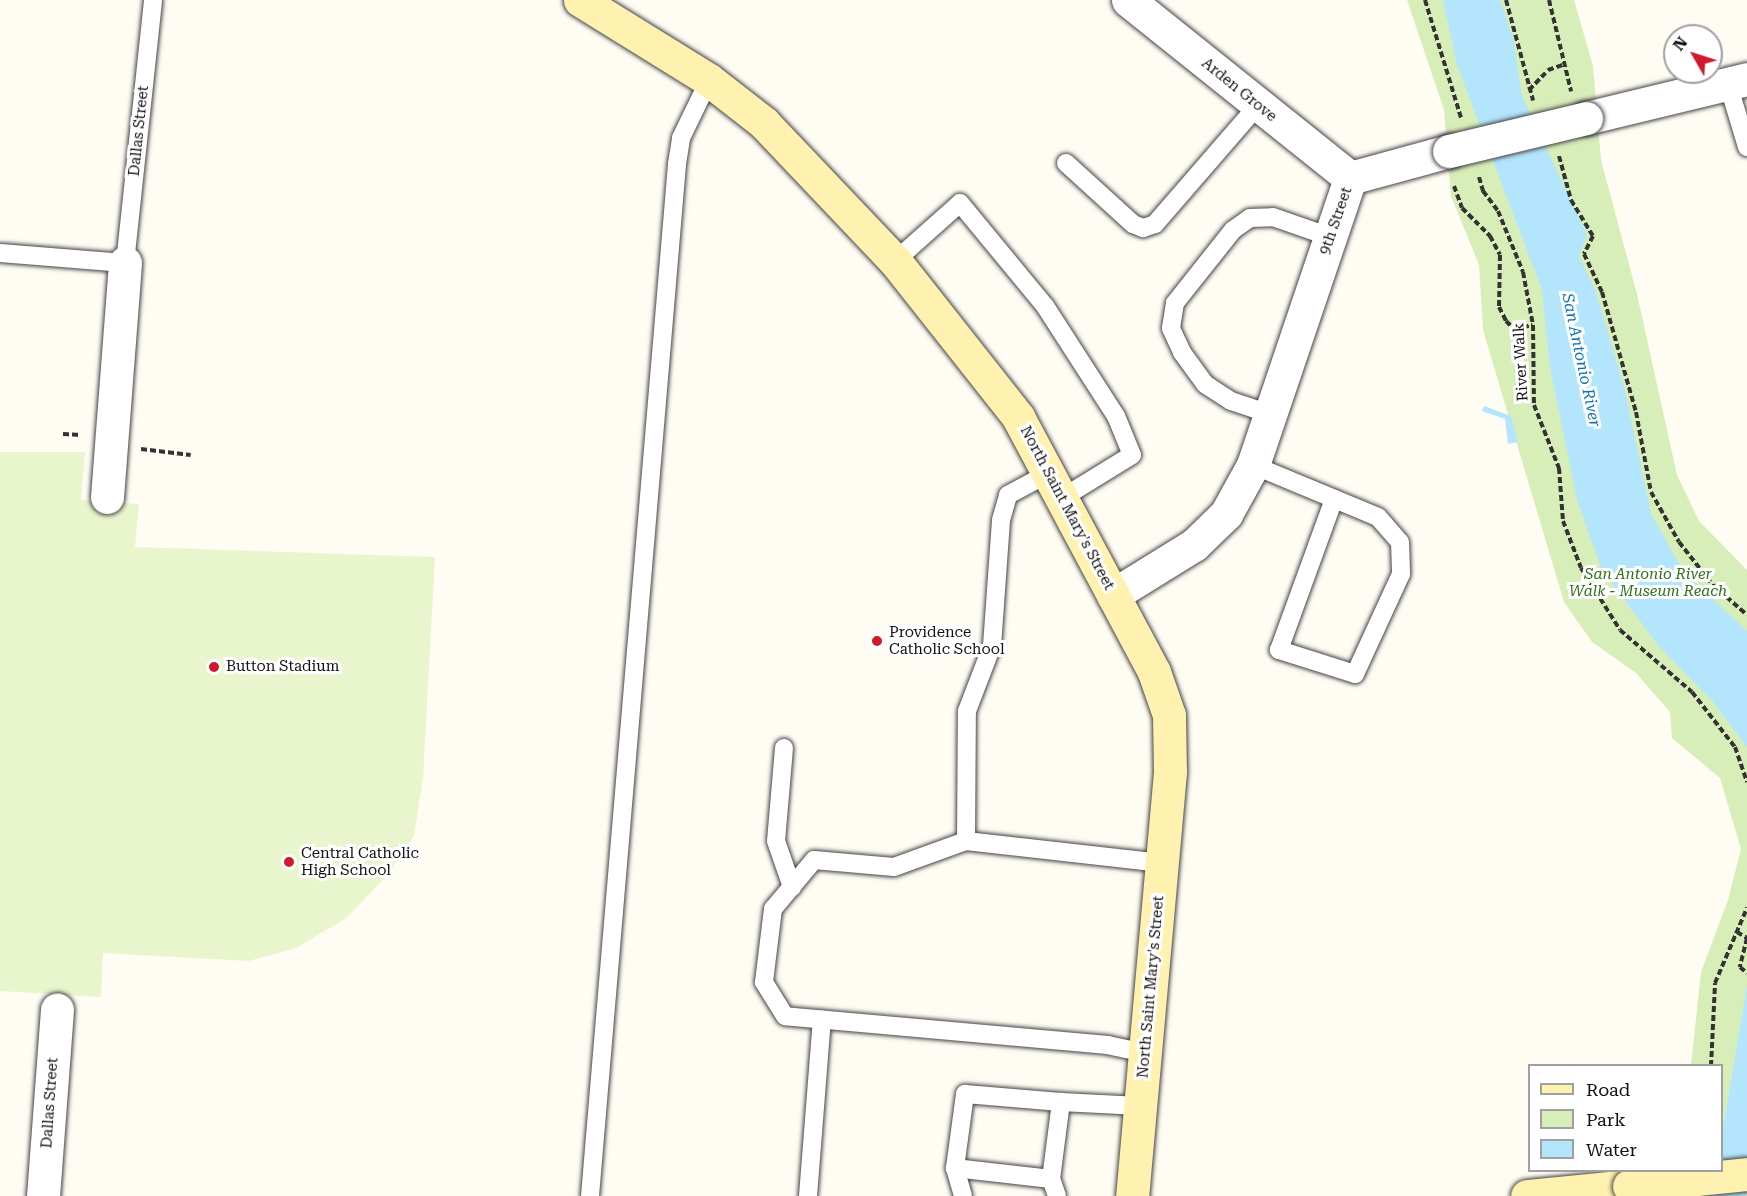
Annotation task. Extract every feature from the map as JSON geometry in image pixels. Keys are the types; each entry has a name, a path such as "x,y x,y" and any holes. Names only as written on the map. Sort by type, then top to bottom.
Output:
{"street":[{"name":"North Saint Mary's Street","path":"580,0 709,80 764,123 895,261 1018,417 1154,672 1169,715 1170,772 1132,1196"},
{"name":"Arden Grove","path":"1128,0 1350,178"},
{"name":"9th Street","path":"1113,595 1194,545 1226,514 1253,465 1350,178 1457,140 1579,105 1737,82"},
{"path":"107,497 125,263"},
{"name":"Dallas Street","path":"43,1196 57,1010"},
{"path":"1527,1196 1575,1194 1747,1174"}],"lane":[{"name":"Dallas Street","path":"125,263 153,0"},
{"path":"590,1196 677,164 681,138 709,80"},
{"path":"1737,82 1747,147"},
{"path":"1066,163 1133,224 1143,228 1155,224 1258,105"},
{"path":"895,261 960,203 1045,306 1116,416 1132,455 1055,486 1008,495 1001,520 992,645 967,711 966,841"},
{"path":"1270,414 1231,401 1205,384 1182,352 1171,328 1175,303 1233,230 1250,218 1273,217 1330,237"},
{"path":"0,253 125,263"},
{"path":"1253,465 1378,517 1400,542 1401,574 1355,674 1279,650 1334,499"},
{"path":"784,748 776,841 792,887"},
{"path":"1145,1053 1108,1045 785,1016 764,982 773,909 814,860 894,867 966,841 1162,863"},
{"path":"808,1196 822,1020"},
{"path":"963,1196 955,1168 965,1094 1140,1106"},
{"path":"955,1168 1054,1187 1061,1102"}],"path":[{"path":"1425,0 1457,140"},
{"path":"1506,0 1513,15 1529,90 1534,101"},
{"path":"1549,0 1565,64 1579,105"},
{"path":"1529,90 1548,70 1565,64"},
{"path":"1554,145 1571,200 1593,236 1584,254 1609,314 1636,412 1651,492 1685,550 1713,585 1747,615"},
{"name":"River Walk","path":"1477,170 1523,272 1533,325 1534,405 1559,468 1563,520 1581,568 1620,630 1692,692 1735,747 1747,783"},
{"path":"1454,186 1462,208 1490,236 1500,255 1498,307 1514,329 1533,325"},
{"path":"111,445 191,454"},
{"path":"1711,1064 1715,983 1747,908"},
{"path":"1737,932 1747,938 1740,968 1747,973"}],"green space":[{"name":"San Antonio River Walk - Museum Reach","path":"1407,0 1574,0 1593,66 1601,160 1637,294 1677,475 1699,521 1747,570 1747,1196 1636,1196 1715,1172 1723,1172 1723,1064 1691,1064 1701,972 1728,900 1741,849 1720,778 1672,738 1670,712 1636,673 1592,642 1564,602 1483,330 1479,265 1451,196 1444,110"},
{"name":"Button Stadium","path":"0,452 85,452 81,500 139,504 135,547 435,557 423,778 414,836 386,877 345,919 296,948 249,961 103,953 101,997 0,991"}],"water":[{"name":"San Antonio River","path":"1443,0 1500,0 1513,37 1522,96 1587,235 1579,256 1595,289 1624,386 1651,514 1684,572 1747,631 1747,747 1713,702 1657,644 1601,568 1577,500 1550,368 1542,290 1457,65"},
{"path":"1484,406 1511,416 1518,442 1508,444 1505,419 1482,411"},
{"path":"1747,986 1747,1193 1745,1196 1695,1196 1706,1172 1723,1172 1723,1128"}],"place":[{"name":"Providence Catholic School","path":"877,641"},
{"name":"Button Stadium","path":"214,667"},
{"name":"Central Catholic High School","path":"289,862"}]}
